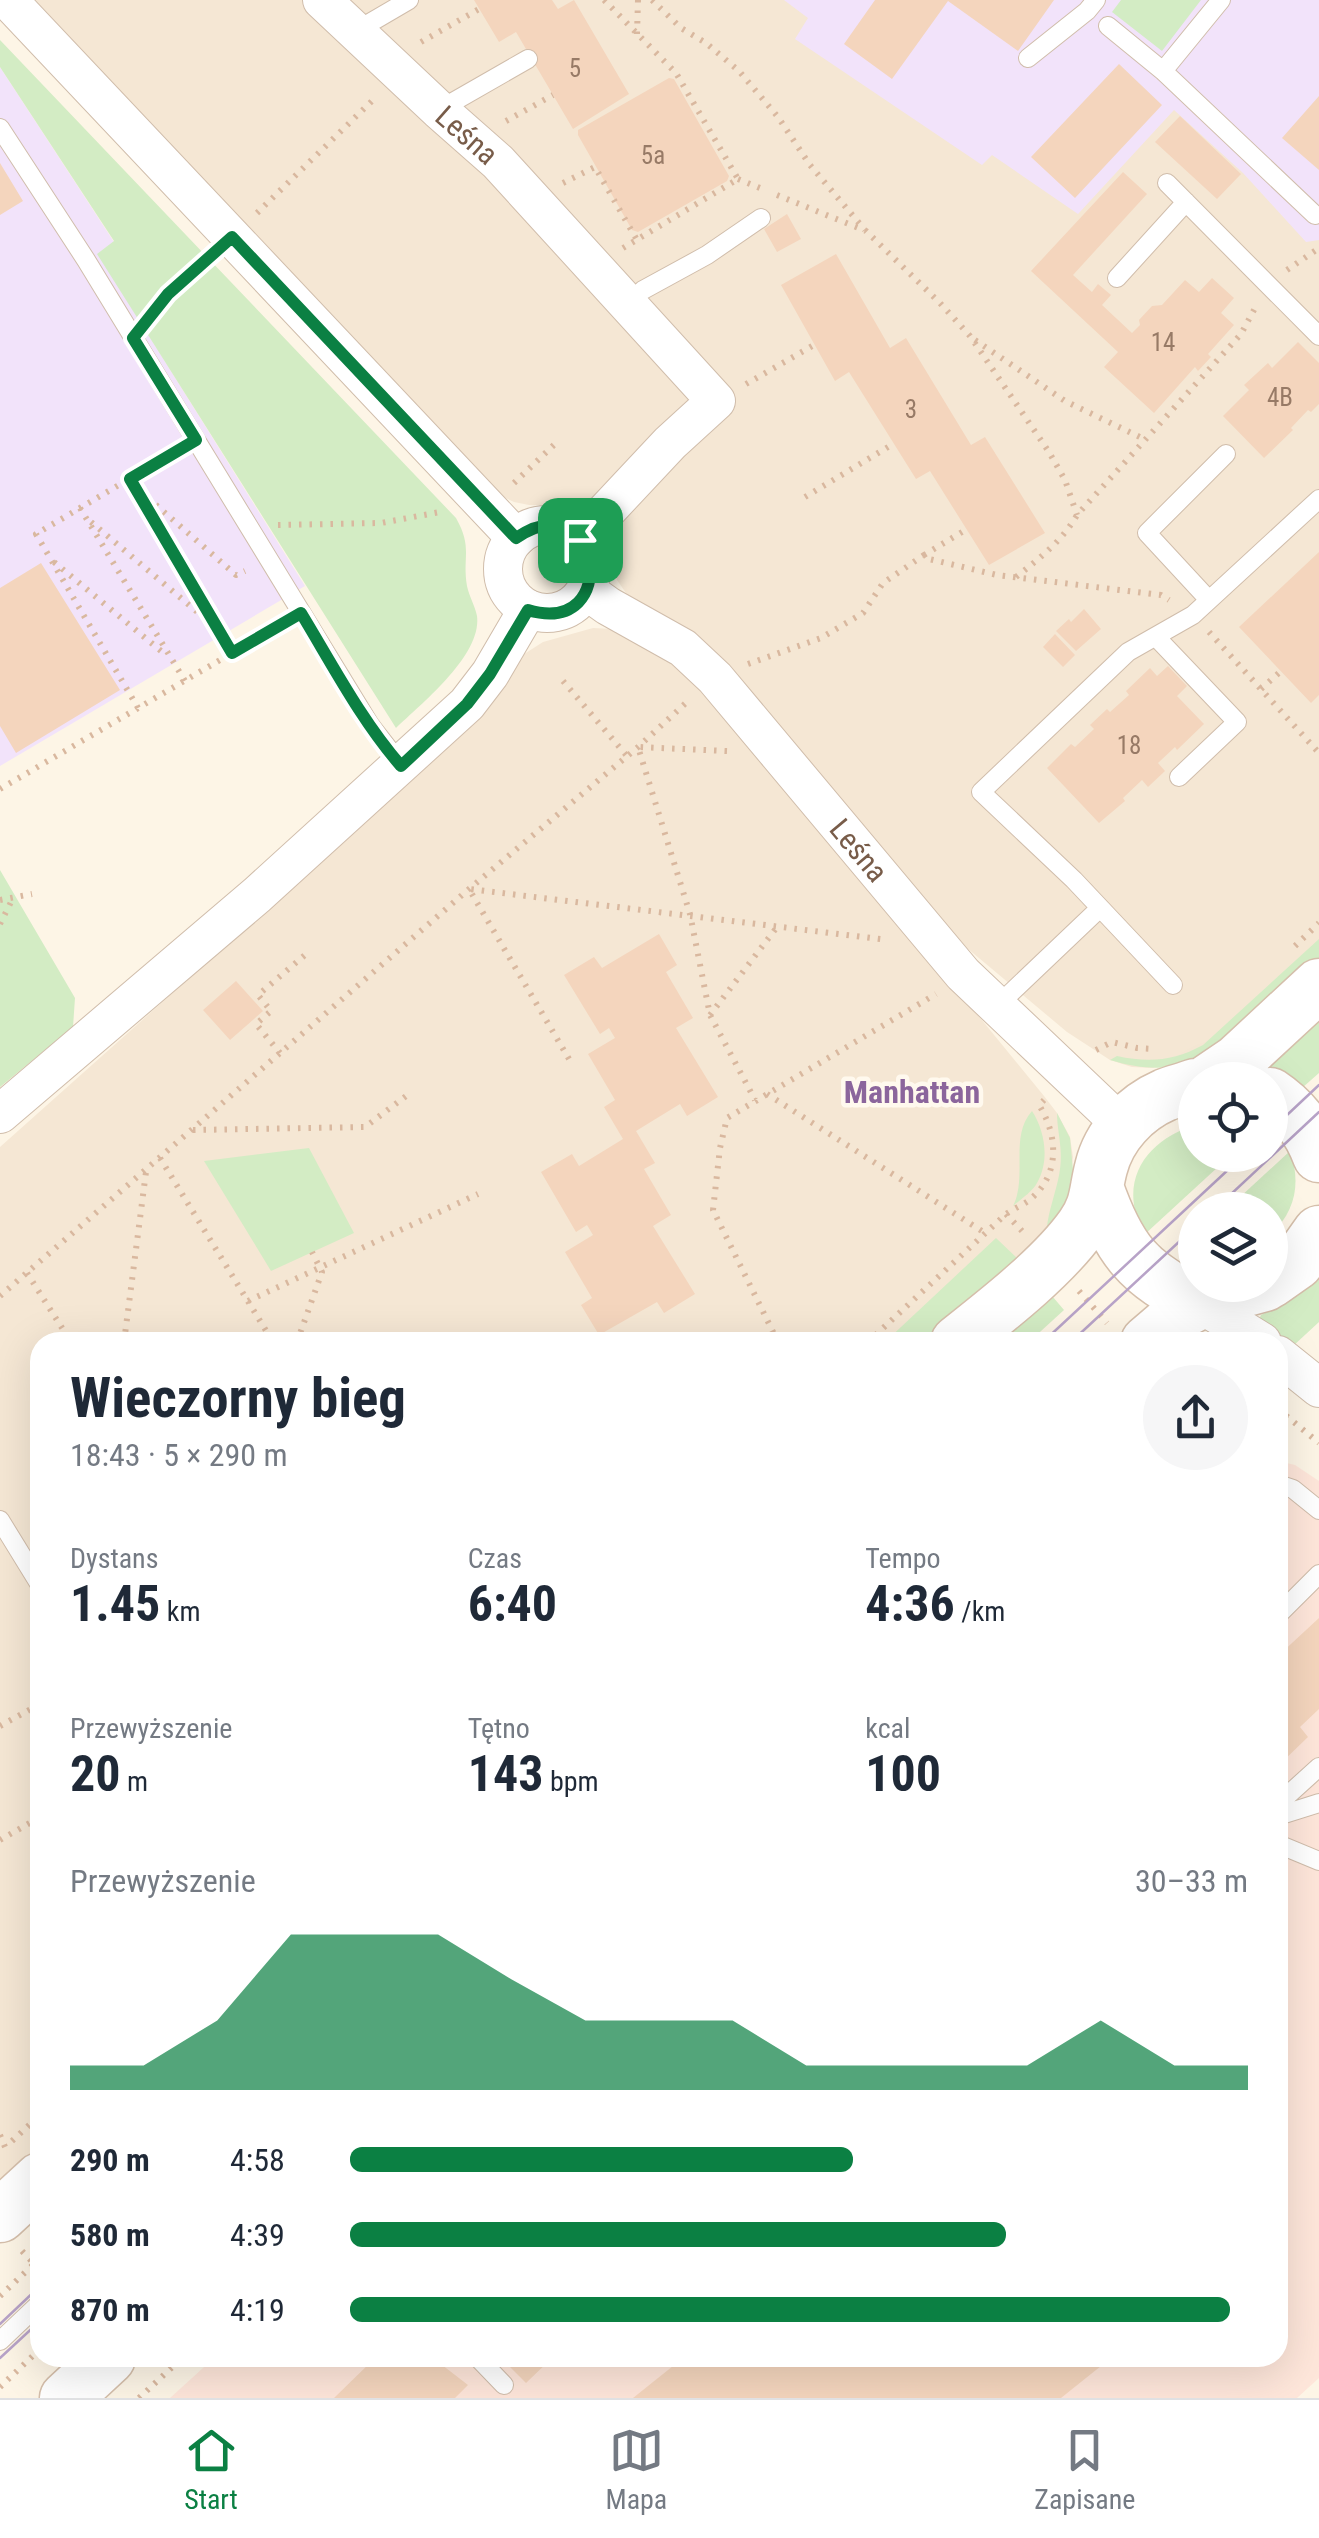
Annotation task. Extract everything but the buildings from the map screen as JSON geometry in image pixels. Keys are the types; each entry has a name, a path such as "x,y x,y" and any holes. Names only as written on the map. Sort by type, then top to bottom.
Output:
{"street":[{"path":"8,0 516,538"},
{"name":"Leśna","path":"322,0 498,162 716,401"},
{"path":"580,540 716,401"},
{"path":"548,525 566,529 580,540 590,555 592,573 576,604 560,612 543,614 528,610 512,596 503,571 506,552 516,538 530,528 548,525"},
{"name":"Leśna","path":"586,591 683,648 715,678 963,974 1123,1126"},
{"path":"0,1114 257,894 467,704 528,610"},
{"path":"1237,1062 1305,967"},
{"path":"969,1332 1072,1239 1094,1206 1103,1159 1123,1126 1140,1109 1178,1088"},
{"path":"1288,1108 1304,1126 1319,1156"},
{"path":"1097,1187 1116,1234 1146,1273 1246,1332"},
{"path":"1288,1270 1319,1232"},
{"path":"1137,1332 1203,1302"},
{"path":"1288,1363 1319,1388"},
{"path":"0,2216 15,2159"},
{"path":"66,2398 99,2367"}],"lane":[{"path":"356,31 409,0"},
{"path":"1028,58 1088,11 1096,0"},
{"path":"1163,71 1222,0"},
{"path":"1108,26 1163,71 1315,215"},
{"path":"439,110 528,59"},
{"path":"0,128 86,260 370,725 401,766"},
{"path":"1166,183 1319,336"},
{"path":"1117,278 1186,202"},
{"path":"627,304 643,290 707,255 761,218"},
{"path":"1209,600 1147,533 1226,454"},
{"path":"1173,985 1074,880 981,792 1128,652 1194,615 1319,498"},
{"path":"1156,637 1237,722 1179,777"},
{"path":"996,1006 1100,908"},
{"path":"1288,1487 1319,1510"},
{"path":"0,1520 30,1569"},
{"path":"1288,1605 1319,1574"},
{"path":"1288,1795 1319,1767"},
{"path":"1288,1813 1319,1804"},
{"path":"1288,1848 1319,1860"},
{"path":"0,2340 30,2313"},
{"path":"487,2367 504,2384"}],"path":[{"path":"604,0 676,74 740,182 866,231"},
{"path":"637,35 638,0"},
{"path":"652,0 680,28 706,43 739,71 866,231 970,336 1065,480 1078,515"},
{"path":"133,338 168,294 380,94 405,50 480,9"},
{"path":"502,124 553,95"},
{"path":"561,184 595,167 637,240"},
{"path":"622,249 740,182"},
{"path":"1016,578 1052,548 1168,412 1241,334 1270,286 1319,248"},
{"path":"970,336 1065,401 1146,440"},
{"path":"716,401 814,344"},
{"path":"138,708 36,534 82,512 196,440"},
{"path":"506,491 558,440"},
{"path":"805,497 894,444"},
{"path":"132,482 236,574 270,563"},
{"path":"132,482 232,653"},
{"path":"247,525 381,523 444,510"},
{"path":"82,512 219,631"},
{"path":"82,512 185,681"},
{"path":"737,668 821,638 863,613 883,583 966,529"},
{"path":"924,555 1016,578 1160,595 1194,615 1319,754"},
{"path":"50,558 172,660"},
{"path":"0,790 301,613"},
{"path":"1261,689 1281,671"},
{"path":"563,681 627,756"},
{"path":"0,1296 696,694"},
{"path":"1310,742 1319,734"},
{"path":"638,748 734,751"},
{"path":"638,748 690,914 710,1015 755,1100"},
{"path":"470,888 888,940"},
{"path":"470,888 569,1059"},
{"path":"0,900 32,894"},
{"path":"0,924 13,897"},
{"path":"1305,967 1319,923"},
{"path":"710,1015 778,926"},
{"path":"280,1053 256,1024 272,1011 258,995 305,955"},
{"path":"773,1332 713,1210 727,1118 945,989"},
{"path":"1095,1050 1112,1042 1178,1063"},
{"path":"193,1130 365,1127 410,1093"},
{"path":"767,1094 985,1234"},
{"path":"879,1332 1006,1214 1040,1190 1049,1176 1052,1135 1039,1105"},
{"path":"160,1158 267,1332"},
{"path":"125,1332 146,1171"},
{"path":"248,1301 478,1194"},
{"path":"301,1332 322,1272 312,1252"},
{"path":"27,1273 64,1332"},
{"path":"1076,1288 1127,1332"},
{"path":"1288,1417 1319,1443"},
{"path":"0,1726 30,1710"},
{"path":"0,1840 30,1823"},
{"path":"0,2134 15,2159 30,2133"},
{"path":"0,2296 30,2268"},
{"path":"6,2398 0,2389 30,2359"},
{"path":"139,2398 172,2367"}],"shaded area":[{"path":"35,0 1319,0 1319,959 1235,1036 1153,1068 1110,1060 1067,1032 967,948 715,657 628,596 617,580 611,558 615,533 574,505 529,505 497,494"},
{"path":"784,0 1319,0 1319,240 1306,242 1243,173 1174,110 1078,214 992,155 982,165 795,39 808,18"},
{"path":"0,67 114,242 98,254 305,586 0,766"},
{"path":"593,628 613,629 645,641 686,674 757,745 1057,1113 1070,1137 1073,1157 1066,1210 957,1318 934,1332 30,1332 30,2162 0,2190 0,1147 473,725 492,703 518,658 543,642"},
{"path":"1288,1463 1319,1481 1319,2378 1297,2398 170,2398 204,2367 1288,2367"}],"green space":[{"path":"1121,0 1201,0 1162,51 1112,12"},
{"path":"0,40 456,518 466,545 467,586 477,616 476,631 448,677 396,728 97,254 114,241 0,67"},
{"path":"0,870 75,998 73,1027 0,1087"},
{"path":"1319,939 1319,959 1244,1028 1211,1052 1194,1061 1156,1068 1110,1060 1117,1056 1161,1059 1203,1045"},
{"path":"1319,1010 1319,1073 1302,1088 1288,1079 1288,1062 1271,1062"},
{"path":"1032,1111 1043,1137 1044,1165 1035,1186 1013,1206 1019,1182 1021,1133"},
{"path":"1057,1113 1070,1138 1073,1170 1068,1203 1047,1232 1061,1161"},
{"path":"1178,1132 1178,1172 1213,1172 1191,1192 1178,1192 1178,1204 1144,1235 1134,1205 1136,1177 1149,1154"},
{"path":"309,1148 354,1233 271,1271 204,1161"},
{"path":"1288,1153 1295,1185 1288,1212 1288,1192 1246,1192 1267,1172 1288,1172"},
{"path":"996,1238 1021,1262 957,1318 934,1332 896,1332"},
{"path":"1319,1276 1319,1322 1293,1346 1288,1342 1288,1332 1274,1332 1259,1320 1261,1315 1299,1294"},
{"path":"1047,1290 1064,1310 1040,1332 1002,1332"}],"tram line":[{"path":"1288,1114 1319,1085"},
{"path":"1233,1192 1319,1112"},
{"path":"1054,1332 1226,1172"},
{"path":"1082,1332 1178,1243"},
{"path":"0,2324 30,2296"},
{"path":"0,2358 30,2330"}],"district":[{"name":"Manhattan","path":"912,1092"}],"route":[{"path":"232,237 516,538 530,528 548,525 566,529 580,540 590,555 592,573 576,604 560,612 543,614 528,610 467,704 401,766 370,725 301,613 232,653 130,479 196,440 133,338 168,294 232,237"}]}
